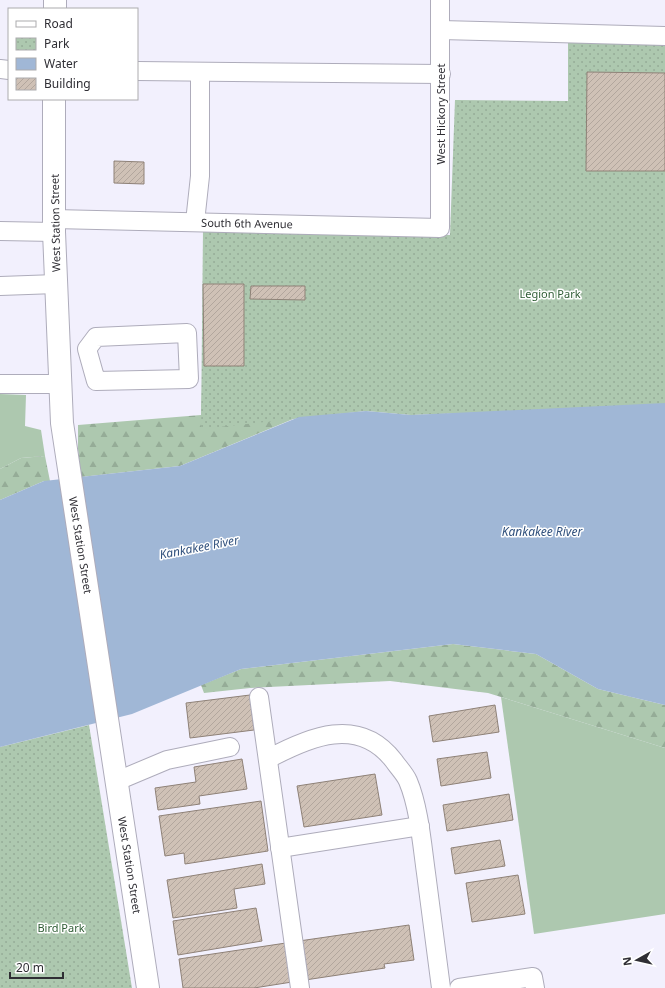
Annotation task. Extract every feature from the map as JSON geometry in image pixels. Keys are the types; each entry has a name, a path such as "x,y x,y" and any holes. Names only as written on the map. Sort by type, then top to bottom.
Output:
{"main road":[{"name":"West Station Street","path":"54,100 54,225 62,424 148,988"}],"street":[{"name":"West Hickory Street","path":"440,0 440,228"},
{"path":"441,30 665,36"},
{"path":"138,71 441,74"},
{"path":"195,222 200,176 200,72"},
{"name":"South 6th Avenue","path":"0,231 54,225 195,222 440,228"},
{"path":"0,286 56,284"},
{"path":"187,333 189,379 96,381 87,349 96,337 187,333"},
{"path":"58,350 87,349"},
{"path":"0,384 60,384"},
{"path":"259,697 300,988"},
{"path":"268,759 296,744 321,736 350,735 371,739 387,752 408,780 420,826 441,988"},
{"path":"117,781 167,760 230,747"},
{"path":"280,848 420,826"},
{"path":"459,988 534,982"}],"green space":[{"name":"Legion Park","path":"568,41 665,43 665,406 411,415 366,411 201,429 203,230 450,235 455,100 568,101"},
{"path":"202,389 354,412 298,417 180,466 81,477 78,449 78,425 201,415"},
{"path":"0,394 26,395 25,426 41,430 45,456 21,458 0,469"},
{"path":"45,456 50,481 44,481 0,500 0,469 21,458"},
{"path":"453,644 536,654 598,689 665,705 665,748 488,693 390,681 250,688 204,693 201,685 241,669"},
{"path":"501,697 665,748 665,914 534,934"},
{"name":"Bird Park","path":"89,725 132,988 0,988 0,747"}],"water":[{"name":"Kankakee River","path":"665,403 665,705 598,689 536,654 453,644 241,669 132,714 0,747 0,500 44,481 180,466 299,417 366,411 411,415"}],"building":[{"path":"587,72 665,73 665,171 586,171"},
{"path":"114,161 144,162 144,184 114,183"},
{"path":"203,284 244,284 244,366 204,366"},
{"path":"251,286 305,286 305,300 250,299"},
{"path":"250,695 254,730 190,738 186,703"},
{"path":"495,705 499,732 433,742 429,716"},
{"path":"487,752 491,778 441,786 437,759"},
{"path":"242,759 247,789 199,796 200,804 158,810 155,788 196,782 194,767"},
{"path":"375,774 382,815 304,827 297,786"},
{"path":"509,794 513,820 447,831 443,805"},
{"path":"261,801 268,851 185,864 184,853 165,856 159,816"},
{"path":"500,840 505,866 455,874 451,848"},
{"path":"262,864 265,884 234,889 237,908 173,918 167,880"},
{"path":"518,875 525,914 472,922 466,883"},
{"path":"256,908 262,941 178,955 173,921"},
{"path":"409,925 414,960 384,964 385,968 305,980 299,941"},
{"path":"286,943 292,982 254,988 183,988 179,959"}]}
